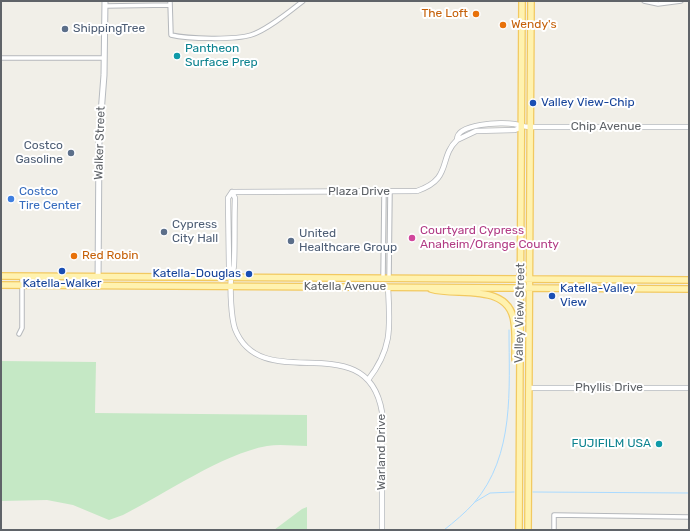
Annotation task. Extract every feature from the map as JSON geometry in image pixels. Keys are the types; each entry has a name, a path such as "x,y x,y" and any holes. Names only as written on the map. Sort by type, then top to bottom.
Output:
{"main road":[{"name":"Valley View Street","path":"519,530 522,1"},
{"name":"Valley View Street","path":"528,530 531,1"},
{"name":"Walker Street","path":"98,286 99,139 104,58 104,3"},
{"name":"Katella Avenue","path":"1,276 689,280"},
{"path":"379,287 388,282 386,278"},
{"path":"388,287 401,278"},
{"name":"Katella Avenue","path":"1,285 689,289"},
{"path":"425,287 439,291 495,296 504,303 511,312 514,322 516,376 519,383"}],"street":[{"path":"104,3 170,3 171,36 242,37 260,31 303,1"},
{"path":"644,1 658,4 681,1"},
{"path":"1,58 104,58"},
{"name":"Plaza Drive","path":"232,192 417,191 430,185 442,172 450,150 460,133 475,126 514,124 522,127"},
{"name":"Chip Avenue","path":"522,127 689,126"},
{"name":"Warland Drive","path":"232,192 235,198 234,267 231,277 231,286 235,329 248,347 271,361 342,364 368,380 379,398 382,412 382,530"},
{"path":"384,192 386,278"},
{"path":"386,278 390,192"},
{"path":"19,334 22,328 22,276"},
{"path":"368,380 378,367 387,346 388,287"},
{"name":"Phyllis Drive","path":"529,388 689,388"},
{"path":"554,530 554,515 689,517"}],"green space":[{"path":"1,361 96,362 95,413 307,415 307,446 272,445 250,450 231,457 123,515 109,520 73,505 47,500 1,501"},
{"path":"307,507 307,530 274,530 302,509"}],"waterway":[{"path":"444,530 474,503 487,484 497,464 507,421 509,398 509,330"},
{"path":"475,502 490,493 514,492"},
{"path":"533,492 689,493"}],"place":[{"name":"The Loft","path":"476,14"},
{"name":"Wendy's","path":"503,25"},
{"name":"ShippingTree","path":"65,29"},
{"name":"Pantheon Surface Prep","path":"177,56"},
{"name":"Valley View-Chip","path":"533,103"},
{"name":"Costco Gasoline","path":"71,153"},
{"name":"Costco Tire Center","path":"11,199"},
{"name":"Cypress City Hall","path":"164,232"},
{"name":"Courtyard Cypress Anaheim/Orange County","path":"412,238"},
{"name":"United Healthcare Group","path":"291,241"},
{"name":"Red Robin","path":"74,256"},
{"name":"Katella-Walker","path":"62,271"},
{"name":"Katella-Douglas","path":"249,274"},
{"name":"Katella-Valley View","path":"552,296"},
{"name":"FUJIFILM USA","path":"659,444"}]}
